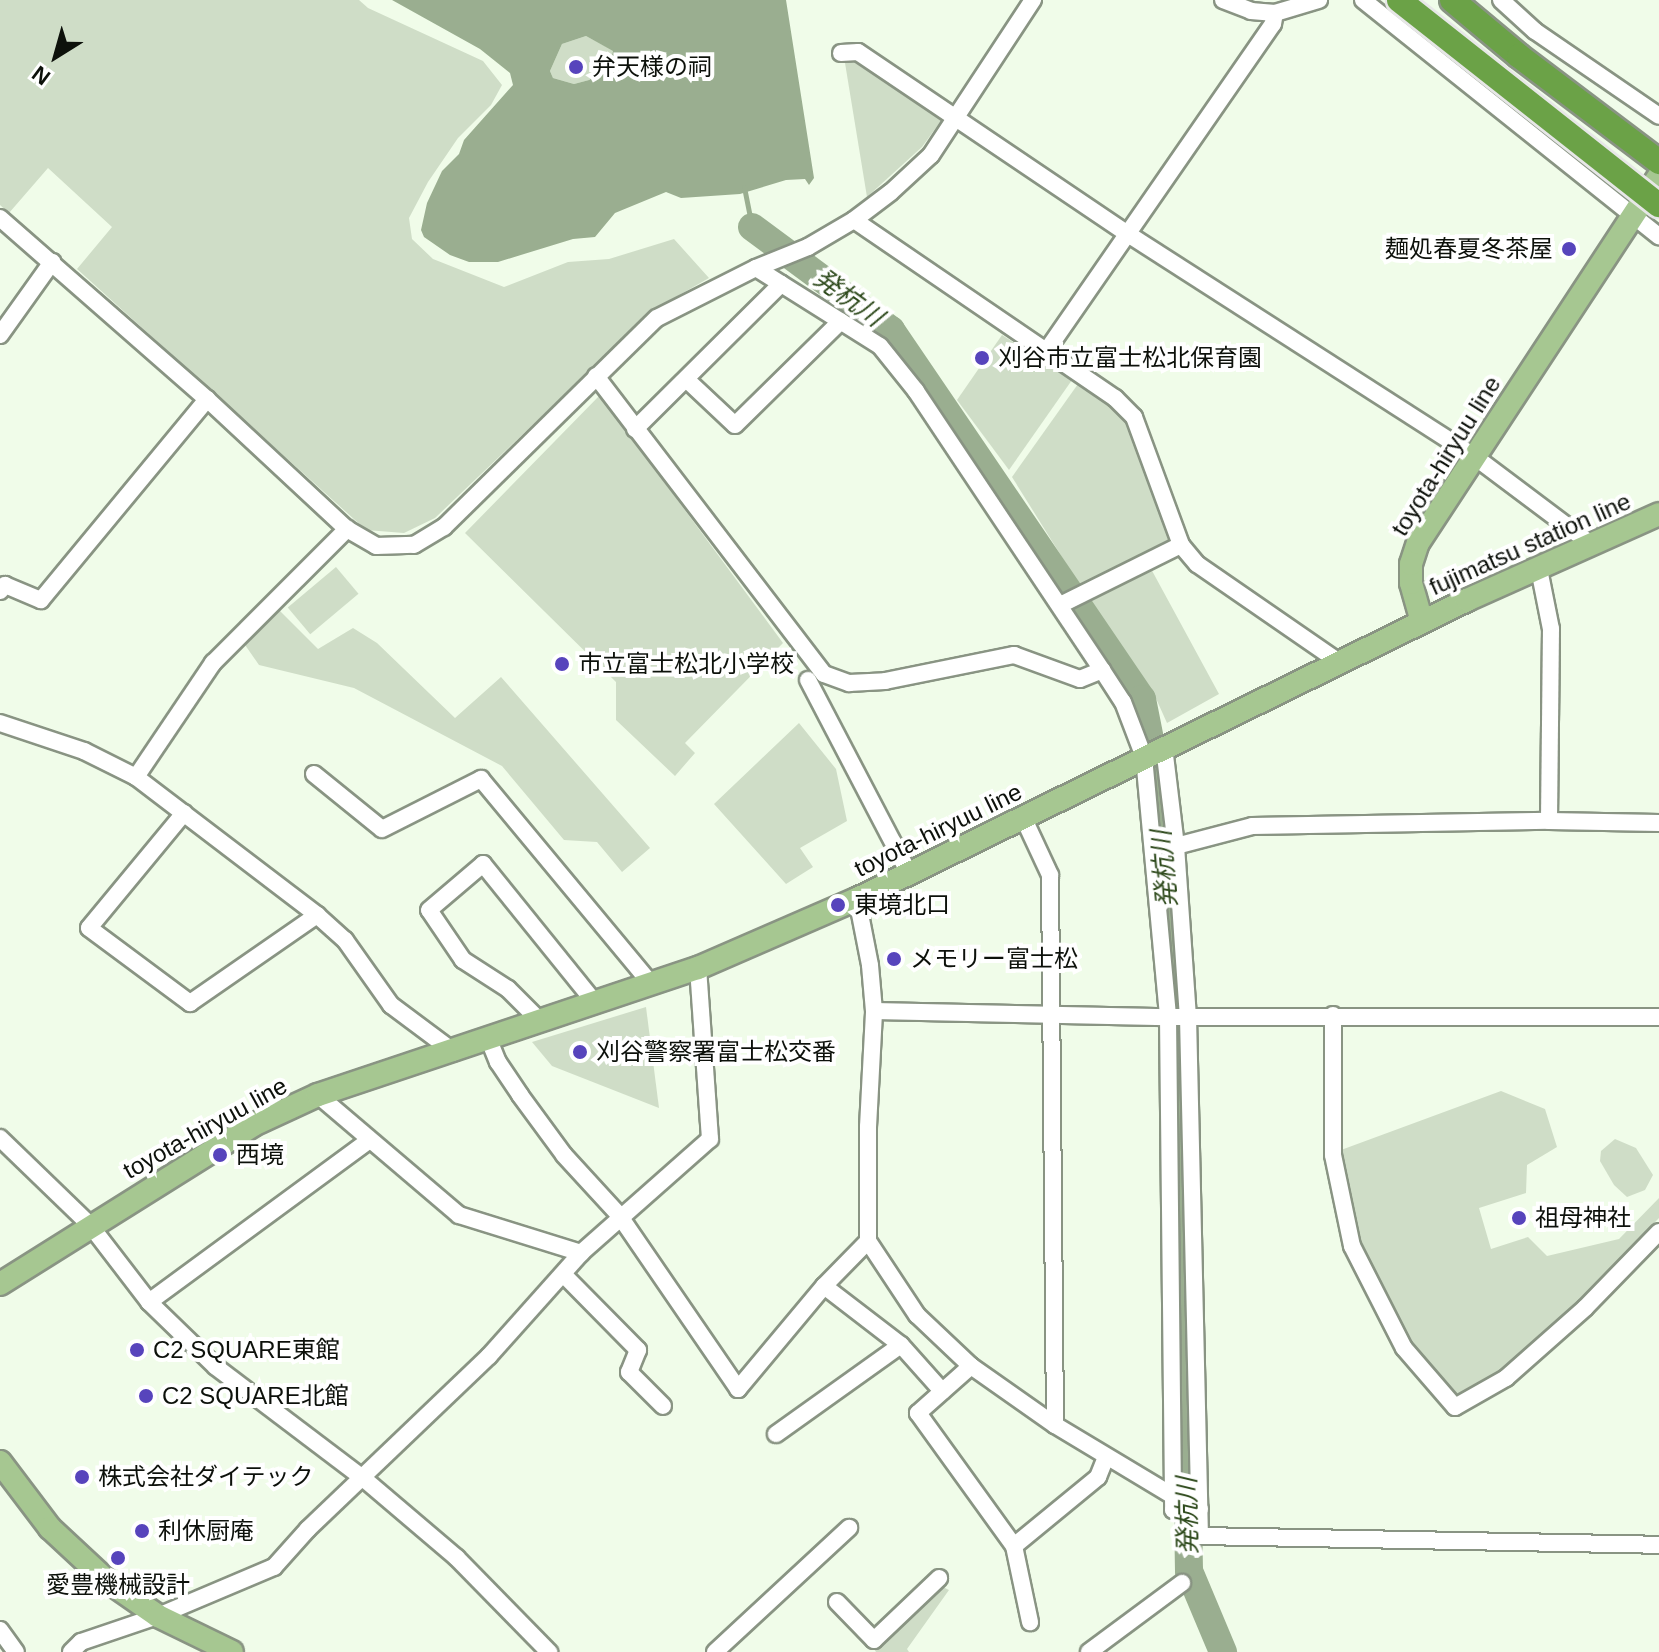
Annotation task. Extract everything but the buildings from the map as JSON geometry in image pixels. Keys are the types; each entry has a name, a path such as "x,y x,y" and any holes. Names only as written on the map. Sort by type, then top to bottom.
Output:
{"highway":[{"path":"1399,0 1659,205"},
{"path":"1452,0 1658,166"},
{"path":"1471,0 1658,166"}],"main road":[{"name":"toyota-hiryuu line","path":"0,1284 253,1125 318,1095 698,968 857,899 908,871 1422,622 1411,583 1411,564 1418,543 1632,217 1658,166"},
{"name":"fujimatsu station line","path":"1422,622 1659,514"},
{"path":"0,1462 50,1528 106,1580 158,1616 232,1652"}],"street":[{"path":"0,218 207,399 347,529 376,546 414,545 444,527 657,318 756,268 808,247 854,220 931,155 1033,0"},
{"path":"1223,0 1251,11 1275,13 1319,0"},
{"path":"1363,0 1659,236"},
{"path":"1501,0 1535,31 1659,116"},
{"path":"1045,353 1273,24 1275,13"},
{"path":"841,53 858,52 1128,234 1475,457 1592,545"},
{"path":"854,220 1115,398 1134,417 1181,545 1197,564 1339,662"},
{"path":"0,335 52,262"},
{"path":"756,268 880,346 916,391 1060,605 1154,752 1176,846 1188,1017 1200,1536 1659,1545"},
{"path":"635,429 781,284"},
{"path":"686,379 735,425 841,321"},
{"path":"596,376 824,674 849,683 885,681 1014,655 1080,679 1102,670"},
{"path":"0,591 5,585 41,600 207,399"},
{"path":"136,777 213,663 347,529"},
{"path":"1060,605 1181,545"},
{"path":"1539,569 1551,629 1549,821"},
{"path":"808,680 908,871"},
{"path":"0,723 84,751 136,777 317,915 345,940 391,1005 454,1052"},
{"path":"1154,752 1168,1017 1173,1503"},
{"path":"314,774 382,829 481,779 651,984"},
{"path":"184,813 89,928 190,1003 317,915"},
{"path":"1023,817 1050,875 1055,1425"},
{"path":"1176,846 1252,826 1549,821 1659,823"},
{"path":"541,1022 508,989 463,960 429,910 483,864 595,1003"},
{"path":"857,899 870,965 874,1011 868,1127 868,1241 917,1315 971,1366 1173,1503 1200,1509"},
{"path":"71,1652 81,1642 158,1616 274,1567 308,1529 489,1356 619,1215 710,1139 698,968"},
{"path":"874,1011 1168,1017 1659,1017"},
{"path":"1333,1015 1333,1155 1352,1246 1404,1348 1455,1407 1506,1378 1585,1308 1659,1232"},
{"path":"489,1040 498,1062 564,1155 619,1215 738,1389 824,1286 868,1241"},
{"path":"318,1095 368,1141 459,1215 581,1253"},
{"path":"0,1138 90,1225 149,1302 216,1367 363,1478 457,1558 549,1652"},
{"path":"149,1302 368,1141"},
{"path":"563,1274 638,1350 629,1372 663,1406"},
{"path":"824,1286 901,1345 942,1391"},
{"path":"776,1434 901,1345"},
{"path":"971,1366 918,1413 1014,1546 1030,1622"},
{"path":"1014,1546 1098,1477 1106,1457"},
{"path":"715,1652 849,1528"},
{"path":"837,1602 871,1637 878,1639 939,1578"},
{"path":"1089,1652 1182,1583"},
{"path":"0,1630 16,1652"}],"shaded area":[{"path":"0,0 359,0 368,8 483,61 502,85 491,105 458,138 428,182 409,218 412,239 433,259 504,287 568,262 609,259 674,239 709,278 653,310 435,518 404,533 366,530 77,269 112,227 48,168 9,213 0,205"},
{"path":"392,0 786,0 814,178 809,185 805,179 786,180 740,194 681,198 666,192 615,213 595,237 573,239 498,262 469,262 450,255 424,237 421,230 427,203 442,171 459,154 464,140 513,85 510,73 480,49","holes":["586,36 613,51 610,67 589,80 574,84 553,78 550,71 562,44"]},
{"path":"586,36 614,51 610,67 589,80 574,84 553,78 550,71 562,44"},
{"path":"856,60 943,118 922,147 867,197 845,63"},
{"path":"1002,335 1072,380 1009,470 957,400"},
{"path":"1078,384 1124,415 1172,541 1080,586 1012,477"},
{"path":"600,395 783,643 685,743 695,753 675,776 616,720 616,682 465,533"},
{"path":"336,567 358,594 310,634 288,607"},
{"path":"1150,567 1219,694 1167,723 1154,694 1087,598"},
{"path":"277,608 318,649 353,628 377,643 455,718 501,677 650,848 622,872 597,842 564,840 502,766 354,688 259,665 243,642"},
{"path":"799,723 836,769 847,821 800,848 813,867 786,884 714,804"},
{"path":"646,1007 659,1108 552,1066 532,1042"},
{"path":"1501,1091 1545,1109 1557,1147 1527,1165 1526,1193 1479,1208 1491,1249 1528,1237 1547,1256 1619,1239 1659,1198 1659,1218 1581,1298 1501,1370 1457,1394 1413,1345 1360,1242 1341,1150"},
{"path":"1615,1139 1636,1148 1653,1175 1645,1190 1627,1197 1614,1185 1600,1161 1601,1151"},
{"path":"939,1585 949,1590 907,1649 909,1652 876,1652 874,1649"}],"waterway":[{"path":"744,187 752,227"},
{"name":"発杭川","path":"752,227 891,330 1142,699 1157,775 1180,1034 1189,1571 1223,1652"}],"place":[{"name":"弁天様の祠","path":"576,67"},
{"name":"麺処春夏冬茶屋","path":"1569,249"},
{"name":"刈谷市立富士松北保育園","path":"982,358"},
{"name":"市立富士松北小学校","path":"562,664"},
{"name":"東境北口","path":"838,905"},
{"name":"メモリー富士松","path":"894,959"},
{"name":"刈谷警察署富士松交番","path":"580,1052"},
{"name":"西境","path":"220,1155"},
{"name":"祖母神社","path":"1519,1218"},
{"name":"C2 SQUARE東館","path":"137,1350"},
{"name":"C2 SQUARE北館","path":"146,1396"},
{"name":"株式会社ダイテック","path":"82,1477"},
{"name":"利休厨庵","path":"142,1531"},
{"name":"愛豊機械設計","path":"118,1558"}]}
